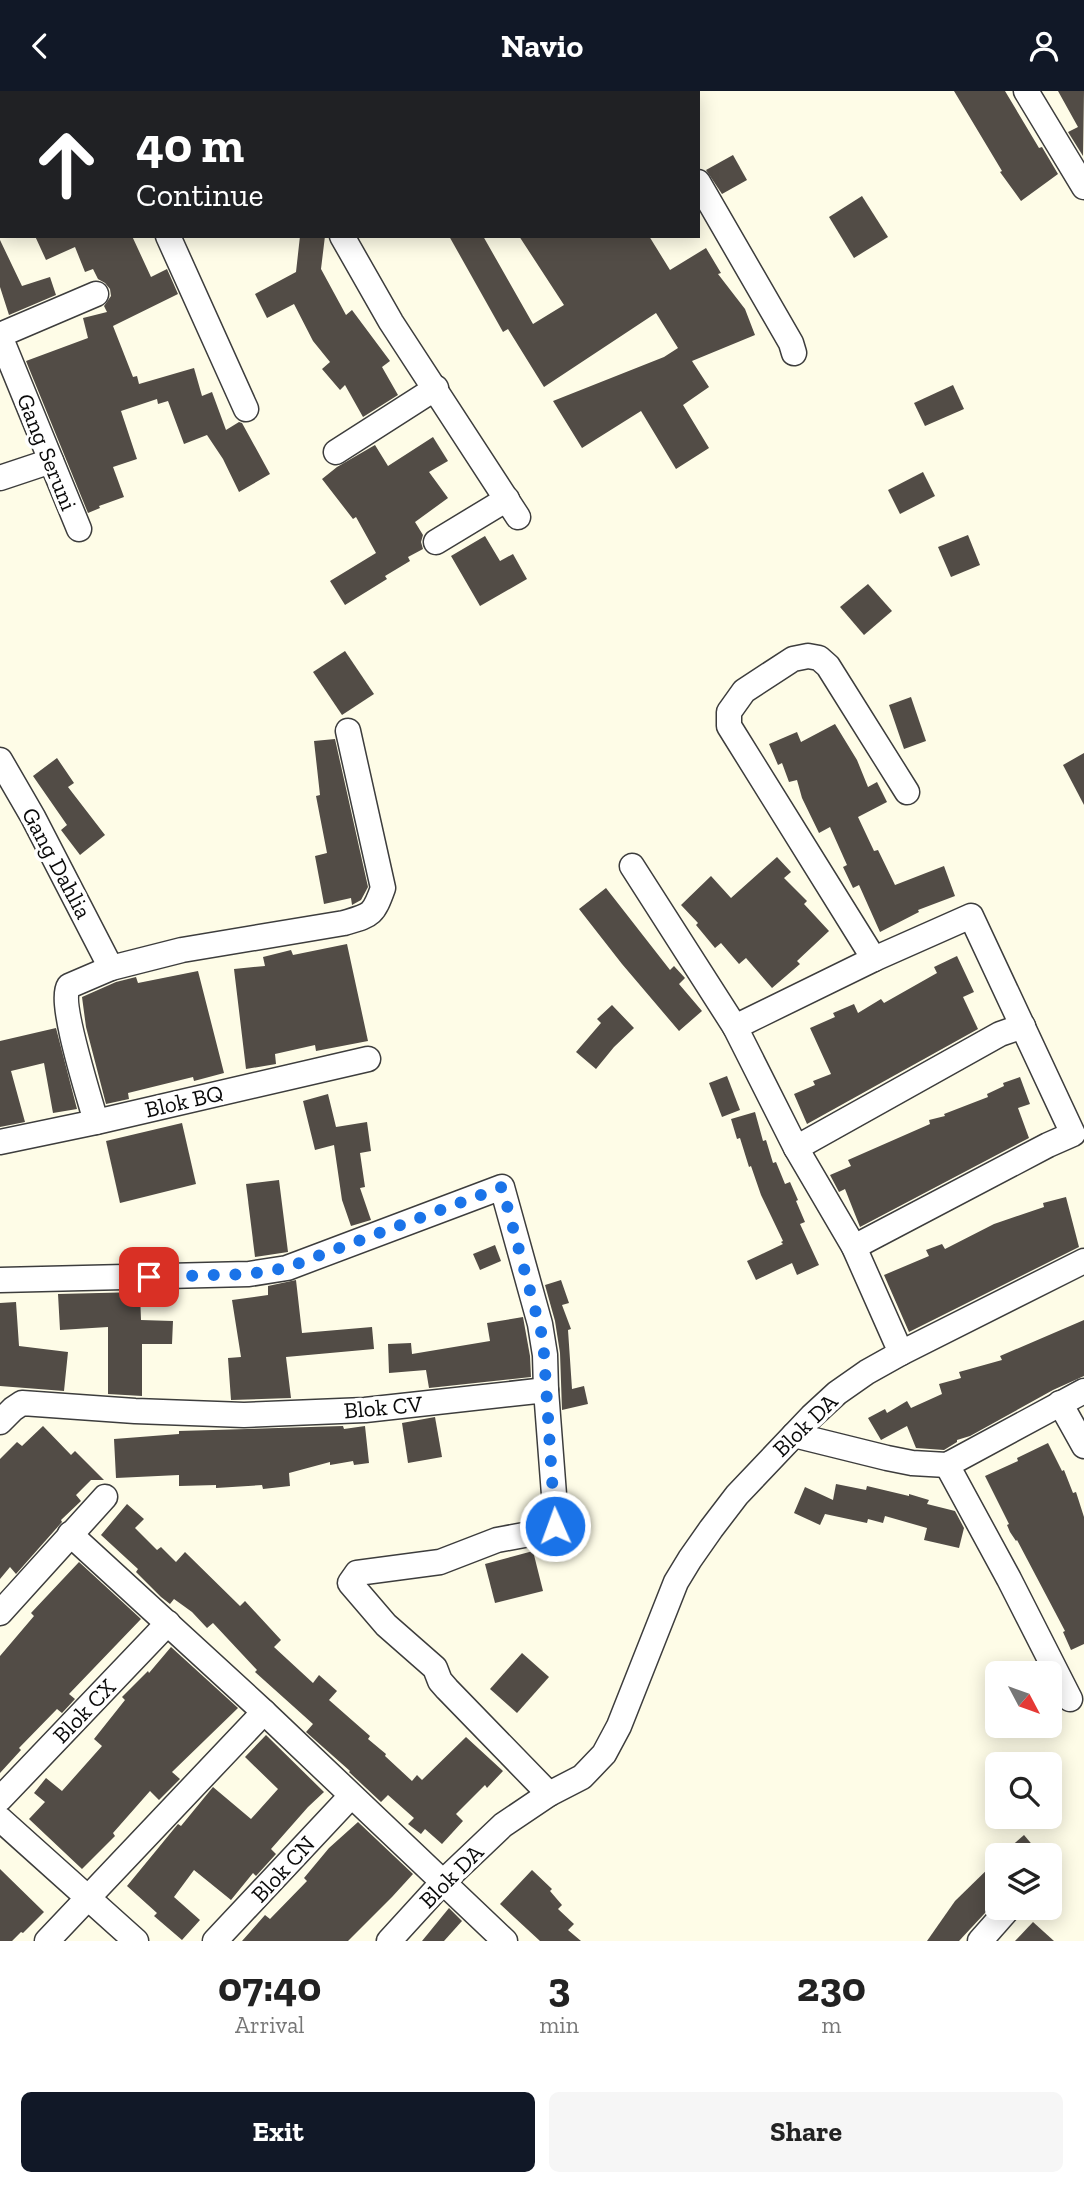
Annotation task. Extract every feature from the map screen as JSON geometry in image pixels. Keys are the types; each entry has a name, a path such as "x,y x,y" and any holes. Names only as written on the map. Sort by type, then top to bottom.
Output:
{"street":[{"path":"1026,91 1084,187"},
{"path":"700,185 791,343 794,353"},
{"path":"169,238 246,409"},
{"path":"343,238 391,322 512,508 436,542"},
{"path":"0,336 96,294"},
{"name":"Gang Seruni","path":"0,336 79,529"},
{"path":"336,452 436,388"},
{"path":"0,478 51,461"},
{"path":"874,959 729,726 729,712 744,691 793,659 808,656 819,658 828,666 907,792"},
{"path":"96,1122 71,1034 65,991 69,986 111,968 182,950 344,923 369,916 377,905 383,888 348,731"},
{"name":"Gang Dahlia","path":"0,760 33,817 111,968"},
{"path":"632,866 735,1027 796,1148 854,1247 901,1353"},
{"path":"735,1027 874,959 971,916 1073,1134 854,1247"},
{"path":"796,1148 1000,1034 1023,1026"},
{"name":"Blok BQ","path":"0,1142 368,1059"},
{"path":"0,1280 249,1274 286,1268 502,1187 540,1324 545,1355 555,1526 497,1540 440,1562 357,1573 350,1583 386,1625 435,1668 440,1681 465,1710 549,1794"},
{"name":"Blok DA","path":"389,1941 442,1883 503,1825 549,1794 582,1777 604,1754 620,1726 676,1583 690,1559 737,1495 794,1435 837,1393 867,1372 1084,1261"},
{"name":"Blok CV","path":"0,1422 22,1403 244,1415 365,1410 546,1390"},
{"path":"794,1435 912,1463 947,1465 1084,1391"},
{"path":"1060,1403 1084,1446"},
{"path":"947,1465 1070,1699"},
{"path":"0,1613 105,1497"},
{"path":"70,1534 264,1712 505,1941"},
{"name":"Blok CX","path":"0,1799 168,1623"},
{"path":"47,1941 264,1712"},
{"name":"Blok CN","path":"215,1941 351,1796"},
{"path":"0,1819 136,1941"},
{"path":"980,1941 999,1920"}],"building":[{"path":"954,91 1005,91 1058,174 1021,201 1000,172 1002,171"},
{"path":"1058,91 1084,91 1083,156 1068,132 1078,127"},
{"path":"733,155 747,180 722,194 706,170"},
{"path":"862,196 888,237 854,258 829,217"},
{"path":"36,238 133,238 151,277 167,269 178,294 113,326 133,377 137,376 139,384 194,368 202,396 212,392 226,430 239,422 242,423 270,474 239,492 223,459 207,435 184,444 168,401 158,404 157,399 121,411 137,459 113,467 124,497 88,513 26,361 88,338 83,318 107,312 104,306 111,296 110,289 98,279 93,269 85,272 75,247 46,260"},
{"path":"300,238 325,238 321,269 346,315 352,310 390,361 382,367 398,395 363,417 345,385 340,390 322,369 330,362 313,341 294,304 267,318 255,294 296,272"},
{"path":"450,238 484,238 533,324 564,305 520,238 650,238 670,270 706,248 721,273 718,274 745,309 755,335 692,361 709,387 683,405 709,448 676,469 641,411 582,448 553,401 664,357 678,348 656,313 544,387 508,329 503,332"},
{"path":"0,240 22,286 50,277 56,295 9,315 0,287"},
{"path":"953,385 964,409 925,426 914,403"},
{"path":"433,437 448,461 429,472 448,498 415,522 423,535 423,549 408,557 410,561 385,576 387,579 345,605 330,581 376,553 356,517 353,519 322,479 375,445 388,466"},
{"path":"923,472 935,496 900,514 888,490"},
{"path":"968,535 980,565 951,577 938,547"},
{"path":"485,536 500,561 513,554 527,579 480,606 451,556"},
{"path":"868,584 892,611 864,635 840,607"},
{"path":"345,651 374,694 342,715 313,672"},
{"path":"911,697 926,741 904,749 889,705"},
{"path":"835,724 857,760 868,787 877,782 887,802 858,817 874,851 878,850 895,885 944,866 955,896 918,910 919,912 880,932 859,885 853,888 843,867 847,865 830,827 819,833 802,798 797,780 789,782 782,763 778,765 769,744 797,732 801,742"},
{"path":"335,739 368,887 361,900 352,905 351,898 324,904 315,856 327,853 316,796 320,795 314,741"},
{"path":"1084,753 1084,805 1063,765"},
{"path":"57,758 74,783 68,787 105,835 80,855 61,830 67,825 33,776"},
{"path":"777,857 791,872 784,878 807,901 804,904 829,931 797,961 800,964 772,988 746,958 739,964 721,943 715,948 696,925 698,923 681,905 711,876 731,898"},
{"path":"606,888 670,970 674,966 685,978 679,984 702,1011 679,1031 579,909"},
{"path":"347,944 368,1041 316,1051 315,1045 275,1054 276,1064 246,1069 234,969 265,966 263,957 291,950 293,955"},
{"path":"957,956 974,992 963,997 978,1029 807,1124 794,1094 815,1085 813,1081 831,1074 810,1028 835,1017 833,1013 854,1004 858,1013 881,999 884,1003 937,973 934,967"},
{"path":"198,971 224,1073 194,1081 193,1077 128,1093 129,1099 106,1104 86,1027 82,997 116,982 136,977 138,983"},
{"path":"612,1005 634,1028 596,1069 576,1052 601,1023 597,1019"},
{"path":"56,1028 77,1109 53,1113 44,1063 11,1071 25,1122 0,1127 0,1041"},
{"path":"727,1076 740,1110 722,1117 709,1083"},
{"path":"1020,1077 1030,1104 1018,1108 1029,1138 860,1227 845,1189 839,1192 830,1175 851,1166 848,1160 930,1124 929,1120 988,1097 987,1094 1004,1086 1003,1083"},
{"path":"328,1094 336,1127 367,1122 371,1151 360,1153 365,1187 360,1188 371,1220 351,1226 342,1200 334,1145 315,1150 303,1101"},
{"path":"755,1112 763,1141 766,1140 773,1163 776,1162 785,1184 790,1182 798,1200 796,1201 805,1222 800,1224 819,1265 797,1275 792,1263 756,1280 747,1261 783,1244 751,1166 749,1167 740,1138 737,1139 731,1119"},
{"path":"182,1123 196,1184 120,1203 106,1141"},
{"path":"279,1180 288,1252 255,1257 246,1184"},
{"path":"1066,1197 1079,1247 909,1332 884,1275 929,1256 926,1250 942,1244 945,1249 994,1224 1044,1207 1043,1203"},
{"path":"495,1245 501,1261 480,1270 473,1254"},
{"path":"296,1280 302,1333 372,1327 374,1349 286,1357 291,1398 231,1400 228,1358 241,1357 232,1300 268,1295 268,1286"},
{"path":"561,1280 569,1303 562,1305 571,1329 568,1330 572,1389 584,1386 588,1404 562,1410 560,1353 545,1285"},
{"path":"140,1292 141,1320 173,1321 172,1344 142,1344 142,1396 108,1394 108,1327 60,1330 58,1294"},
{"path":"16,1302 19,1346 68,1352 64,1391 0,1386 0,1303"},
{"path":"523,1317 531,1377 429,1388 426,1370 389,1373 388,1344 411,1343 412,1354 490,1341 487,1323"},
{"path":"1084,1320 1084,1376 970,1436 957,1440 944,1450 916,1448 907,1426 881,1440 868,1418 885,1409 887,1413 907,1401 911,1408 942,1394 939,1384 961,1378 959,1372 1002,1360 1000,1356"},
{"path":"435,1417 442,1457 408,1463 402,1423"},
{"path":"43,1426 71,1455 75,1451 104,1480 91,1480 76,1495 81,1501 61,1520 16,1574 10,1567 0,1579 0,1459 17,1442 22,1446"},
{"path":"343,1426 344,1429 365,1426 369,1463 354,1465 353,1461 330,1465 330,1462 289,1473 290,1486 263,1489 262,1485 216,1488 216,1485 179,1486 179,1475 116,1478 114,1439 179,1434 179,1431"},
{"path":"1048,1443 1062,1471 1064,1470 1073,1493 1076,1492 1084,1517 1084,1644 1071,1650 1063,1632 1065,1631 1017,1540 1010,1532 1007,1525 1009,1524 985,1476"},
{"path":"836,1484 866,1490 867,1486 909,1494 929,1500 927,1504 955,1511 964,1528 959,1548 924,1540 927,1528 885,1516 883,1523 868,1519 867,1523 825,1514 820,1525 794,1513 805,1487 833,1500"},
{"path":"127,1504 144,1519 135,1528 157,1550 161,1547 176,1562 185,1552 240,1606 245,1601 281,1640 274,1647 313,1683 319,1675 337,1691 329,1700 370,1736 368,1739 412,1781 417,1775 422,1780 466,1737 503,1771 456,1814 463,1821 442,1844 425,1829 421,1834 408,1824 414,1818 388,1795 381,1802 306,1732 313,1724 255,1672 257,1670 213,1623 207,1628 192,1612 174,1599 170,1604 161,1597 136,1572 138,1569 101,1535"},
{"path":"533,1551 543,1591 495,1603 485,1564"},
{"path":"79,1562 141,1619 69,1694 75,1699 62,1713 57,1709 19,1748 21,1750 0,1773 0,1656 34,1616 31,1613"},
{"path":"171,1647 238,1708 172,1772 180,1779 159,1800 150,1791 113,1833 115,1836 82,1869 29,1819 45,1802 34,1793 46,1778 62,1791 102,1746 94,1739 125,1700 122,1697 148,1671 149,1673"},
{"path":"522,1653 549,1677 517,1713 490,1689"},
{"path":"266,1735 324,1792 271,1849 276,1854 256,1876 253,1873 231,1900 194,1870 174,1897 200,1920 182,1940 154,1916 157,1913 127,1886 178,1824 181,1826 213,1787 251,1819 278,1789 245,1757"},
{"path":"358,1822 413,1874 392,1897 348,1941 242,1941 265,1915 270,1919 307,1881 304,1878 329,1848"},
{"path":"1024,1835 1031,1843 1015,1843"},
{"path":"0,1869 44,1912 12,1941 0,1941"},
{"path":"532,1870 552,1889 550,1891 562,1905 558,1909 574,1924 568,1930 581,1941 540,1941 500,1904"},
{"path":"985,1872 985,1913 959,1941 927,1941 955,1901"},
{"path":"449,1908 462,1921 444,1941 422,1941"},
{"path":"1033,1922 1054,1941 1015,1941"}],"route":[{"path":"149,1277 249,1274 286,1268 502,1187 543,1339 555,1526"}]}
